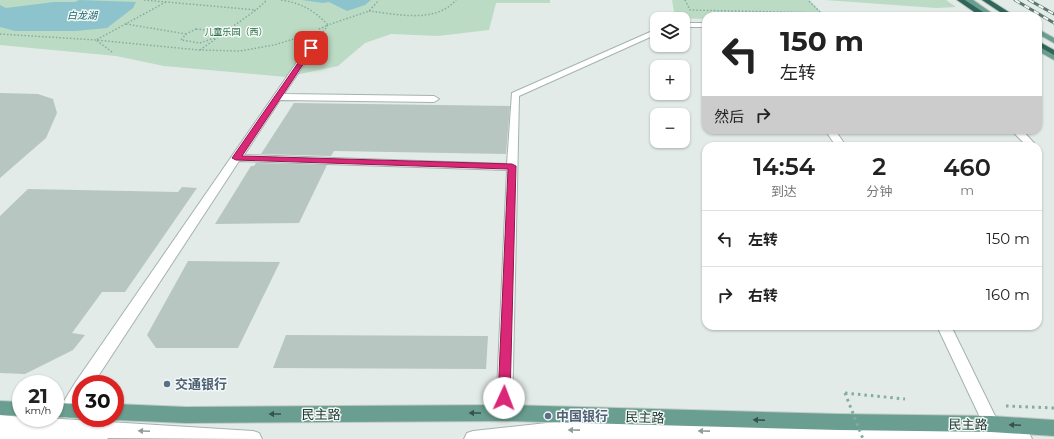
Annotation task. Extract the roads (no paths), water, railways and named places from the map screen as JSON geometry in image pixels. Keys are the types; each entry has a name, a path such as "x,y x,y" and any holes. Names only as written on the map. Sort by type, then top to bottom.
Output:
{"highway":[{"path":"960,0 979,12"},
{"path":"972,0 991,12"},
{"path":"985,0 1005,12"},
{"path":"1042,34 1054,42"},
{"path":"1042,46 1054,53"},
{"path":"1042,50 1054,58"}],"main road":[{"path":"968,0 986,12"},
{"path":"0,408 12,409"},
{"name":"民主路","path":"124,412 186,415 504,413 839,422 991,424 1054,428"}],"street":[{"path":"690,25 702,25"},
{"path":"504,413 515,95 650,34"},
{"path":"90,375 277,97 316,35"},
{"path":"277,97 434,99"},
{"path":"1020,134 1028,142"},
{"path":"236,158 512,166"},
{"path":"946,330 991,424"},
{"path":"178,436 186,415"},
{"path":"0,423 178,436 253,439"},
{"path":"473,439 556,430 835,433 1023,439"},
{"path":"0,432 99,439"},
{"path":"914,439 936,436"}],"water":[{"name":"白龙湖","path":"79,0 136,2 133,8 107,28 75,31 15,31 0,27 0,5 6,8 54,2 75,2"},
{"path":"302,0 371,0 365,5 347,11 329,2 323,3"}],"railway":[{"path":"1015,0 1035,12"},
{"path":"1029,0 1054,14"},
{"path":"1042,16 1054,23"}],"place":[{"name":"交通银行","path":"167,384"},
{"name":"中国银行","path":"548,416"}],"park label":[{"name":"儿童乐园（西）","path":"236,31"}]}
